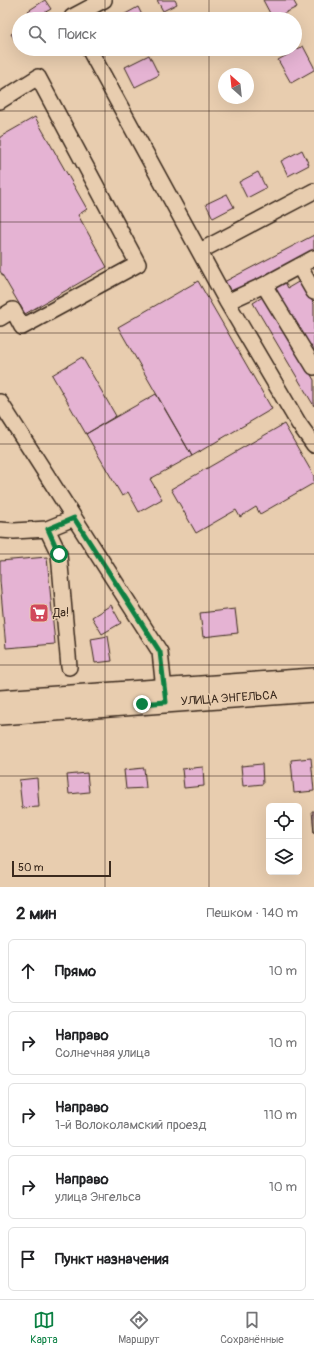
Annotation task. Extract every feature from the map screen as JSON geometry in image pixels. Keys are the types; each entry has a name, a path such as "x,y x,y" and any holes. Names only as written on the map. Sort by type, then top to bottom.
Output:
{"main road":[{"name":"УЛИЦА ЭНГЕЛЬСА","path":"0,715 314,678"},
{"name":"УЛИЦА ЭНГЕЛЬСА","path":"0,700 314,692"}],"street":[{"path":"83,12 104,0"},
{"path":"94,56 227,302 299,424 314,445"},
{"path":"0,101 38,77 138,264 22,327 13,310 0,318"},
{"path":"200,251 314,191"},
{"path":"227,302 264,285 314,258"},
{"path":"299,266 314,292"},
{"path":"264,285 314,367"},
{"path":"0,402 160,652 165,695"},
{"path":"0,530 14,531 48,529 74,518"},
{"path":"48,529 59,554 69,667"}],"building":[{"path":"45,0 51,9 46,12 28,11"},
{"path":"157,0 175,0 177,4 163,11"},
{"path":"263,0 293,0 297,7 287,12 269,12"},
{"path":"138,7 140,12 129,12"},
{"path":"302,47 314,67 314,70 291,83 278,60 285,56 302,56"},
{"path":"150,56 159,75 135,87 125,67"},
{"path":"35,117 87,209 78,215 107,267 25,314 0,271 0,137"},
{"path":"302,150 309,165 288,176 281,161"},
{"path":"258,172 266,188 247,198 239,182"},
{"path":"227,194 234,207 213,218 206,204"},
{"path":"314,235 314,250 228,295 222,283"},
{"path":"198,281 272,409 192,456 118,327"},
{"path":"300,281 314,304 314,355 274,289 285,282 288,288"},
{"path":"264,296 314,380 314,406 253,303"},
{"path":"82,357 116,416 86,434 52,375"},
{"path":"156,394 192,456 150,479 162,499 139,512 128,492 122,496 86,434"},
{"path":"284,424 314,476 314,483 260,514 256,507 240,517 236,510 196,533 171,489"},
{"path":"47,557 55,644 6,648 0,581 0,561"},
{"path":"111,605 121,623 102,634 92,617"},
{"path":"235,609 238,633 203,637 200,613"},
{"path":"108,636 112,661 95,663 91,639"},
{"path":"311,758 314,791 294,793 291,760"},
{"path":"262,764 263,784 243,786 241,766"},
{"path":"203,767 204,786 184,788 182,769"},
{"path":"144,768 146,788 126,789 124,770"},
{"path":"87,773 89,792 69,794 67,775"},
{"path":"37,778 39,807 22,808 19,780"},
{"path":"312,811 314,811 314,834"}],"place":[{"name":"Да!","path":"39,613"}],"route":[{"path":"59,554 48,529 74,518 160,652 166,702 142,704"}]}
